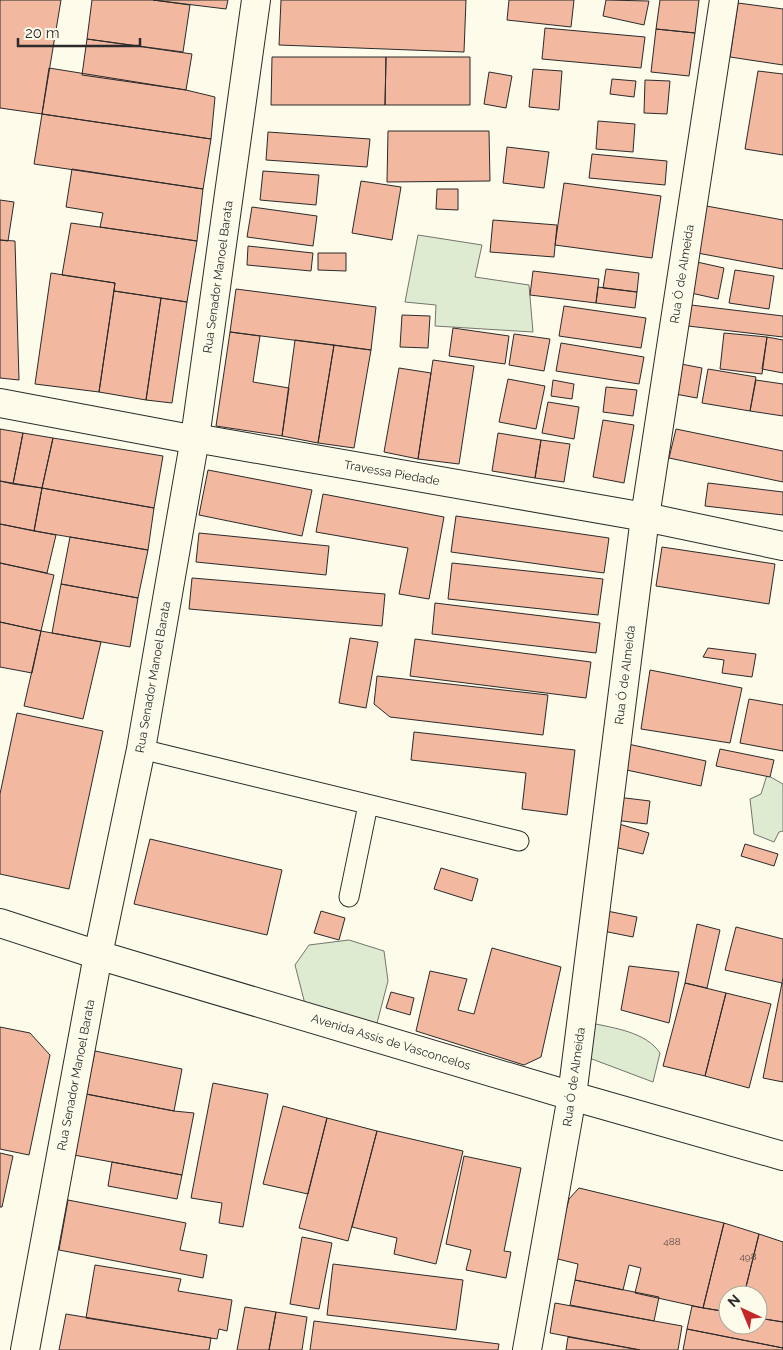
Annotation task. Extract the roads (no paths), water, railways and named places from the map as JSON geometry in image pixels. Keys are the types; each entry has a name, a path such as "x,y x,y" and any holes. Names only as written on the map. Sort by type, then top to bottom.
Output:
{"main road":[{"name":"Rua Senador Manoel Barata","path":"25,1350 98,955 141,749 196,438 256,0"},
{"name":"Rua Ó de Almeida","path":"527,1350 572,1096 645,517 724,0"},
{"name":"Travessa Piedade","path":"0,403 180,437 196,438 645,517 783,546"},
{"name":"Avenida Assis de Vasconcelos","path":"0,923 98,955 572,1096 783,1156"}],"lane":[{"path":"141,749 519,841"},
{"path":"349,897 368,804"}]}
